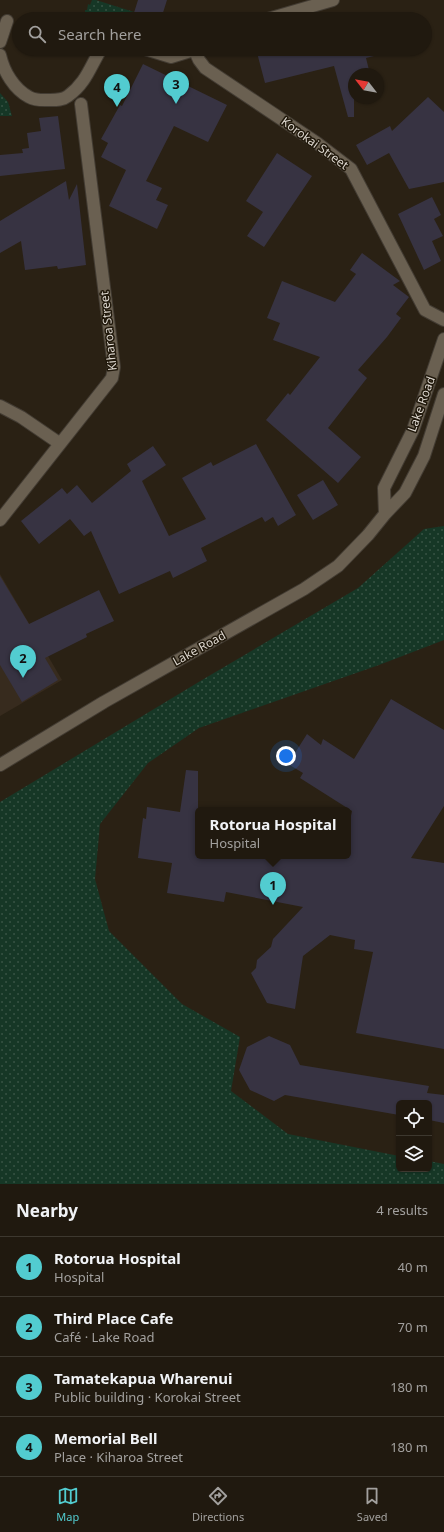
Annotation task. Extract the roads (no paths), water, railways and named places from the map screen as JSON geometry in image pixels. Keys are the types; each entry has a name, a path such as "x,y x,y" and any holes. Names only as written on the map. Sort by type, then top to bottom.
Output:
{"street":[{"path":"292,12 333,0"},
{"path":"0,26 7,21 1,35 0,42"},
{"path":"0,56 4,70 15,84 29,97 36,100 60,100 69,96 82,84 97,56"},
{"name":"Korokai Street","path":"198,56 205,68 317,143 351,169 425,310 444,320"},
{"name":"Kiharoa Street","path":"0,520 112,378 114,367 81,104"},
{"name":"Lake Road","path":"385,514 384,488 413,430 444,339"},
{"name":"Lake Road","path":"0,766 104,702 304,589 338,566 405,493 424,456 444,394"},
{"path":"0,406 21,417 60,443"}],"place":[{"name":"Tamatekapua Wharenui","path":"176,104"},
{"name":"Memorial Bell","path":"117,107"},
{"name":"Third Place Cafe","path":"23,678"},
{"name":"Rotorua Hospital","path":"273,905"}]}
